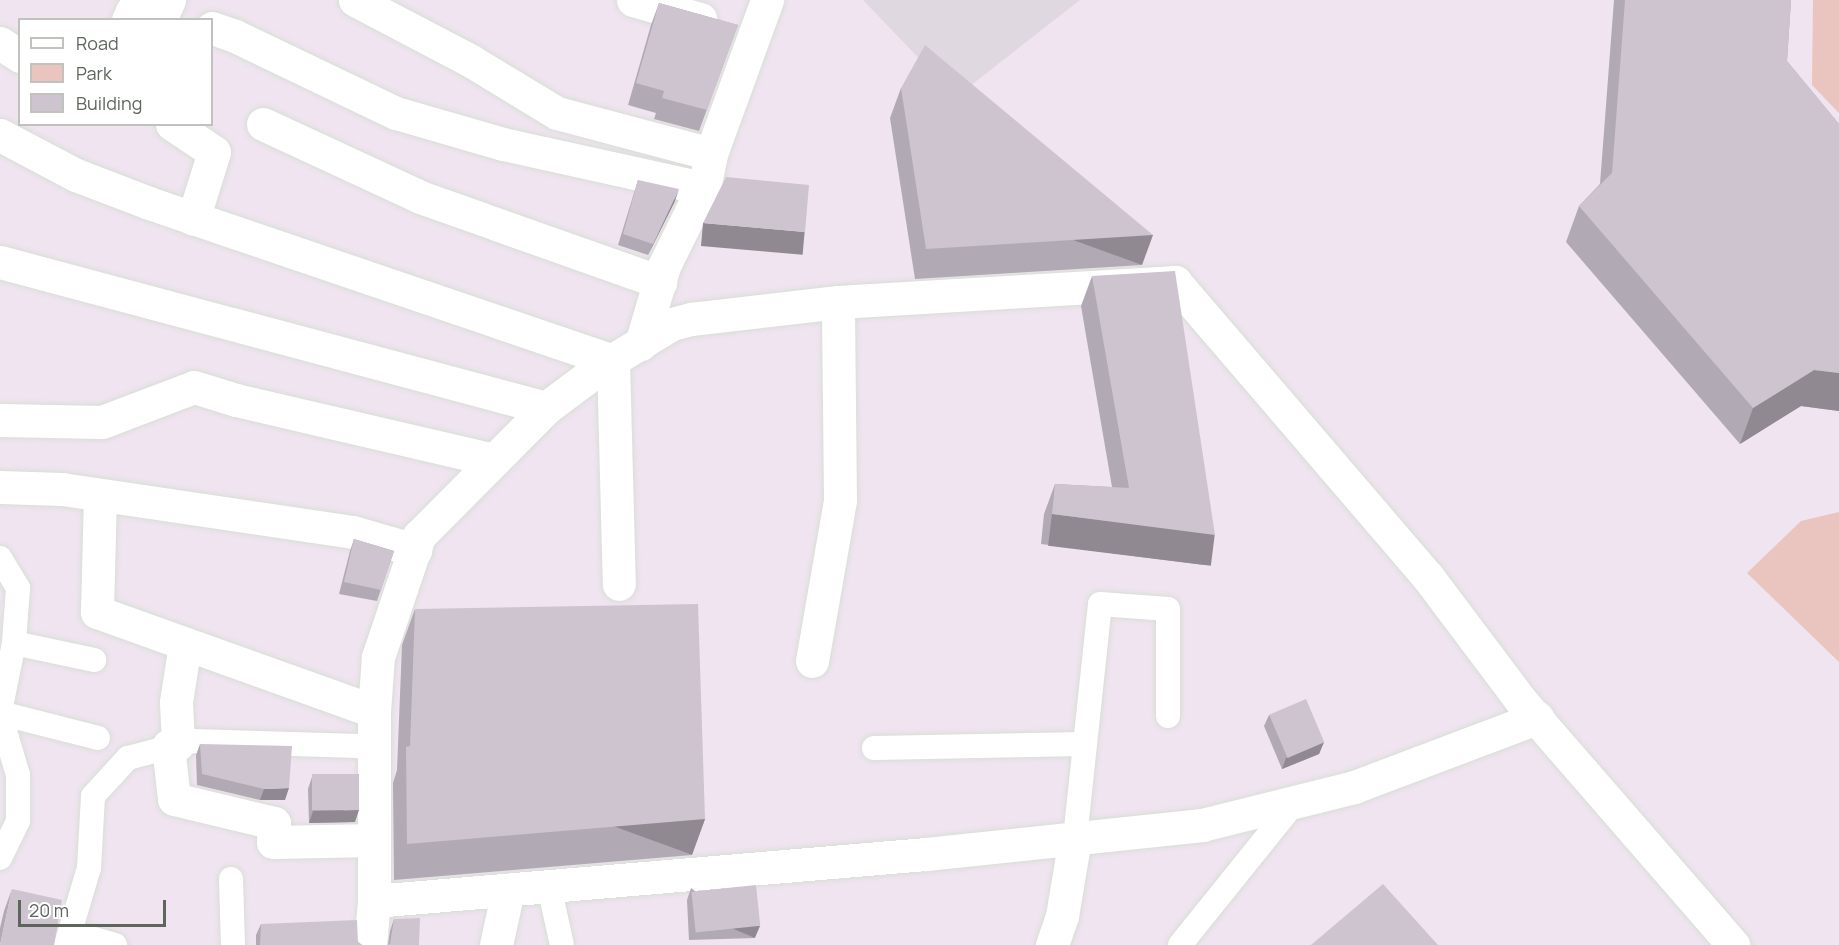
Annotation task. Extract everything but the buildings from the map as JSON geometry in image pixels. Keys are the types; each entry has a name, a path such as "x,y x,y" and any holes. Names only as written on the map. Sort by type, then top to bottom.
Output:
{"street":[{"path":"355,0 471,61 557,114 711,154"},
{"path":"633,0 753,34"},
{"path":"641,344 660,282 703,188 711,154 767,0"},
{"path":"213,28 235,36 396,113 503,144 703,188"},
{"path":"0,43 18,55"},
{"path":"263,124 420,197 660,282"},
{"path":"175,126 214,152 193,219"},
{"path":"13,138 76,175 193,219 614,361"},
{"path":"0,262 546,408"},
{"path":"370,945 374,901 374,711 378,657 419,536 546,408 672,324 691,319 838,302 1175,282 1428,577 1537,718 1734,945"},
{"path":"812,661 840,500 838,302"},
{"path":"614,361 619,584"},
{"path":"0,420 102,422 194,387 236,400 494,460"},
{"path":"0,487 62,489 353,532 415,550"},
{"path":"100,496 97,612 374,711"},
{"path":"185,644 176,702 173,745 174,799 274,823 273,842 374,840"},
{"path":"374,901 1202,825 1354,788 1537,718"},
{"path":"1052,945 1062,916 1075,838"},
{"path":"496,945 508,890"}],"lane":[{"path":"0,558 18,588 14,643 0,712 18,775 18,821 0,858"},
{"path":"1075,838 1100,604 1168,609 1168,716"},
{"path":"14,643 94,660"},
{"path":"0,712 98,738"},
{"path":"116,945 68,939 89,868 93,796 128,759 192,741 359,746 374,752"},
{"path":"874,748 1084,744"},
{"path":"1180,945 1295,802"},
{"path":"231,879 234,945"},
{"path":"549,886 562,945"}],"shaded area":[{"path":"863,0 1080,0 956,97"}],"green space":[{"path":"1813,0 1839,0 1839,113 1812,85"},
{"path":"1839,512 1839,662 1747,573 1801,521"}]}
